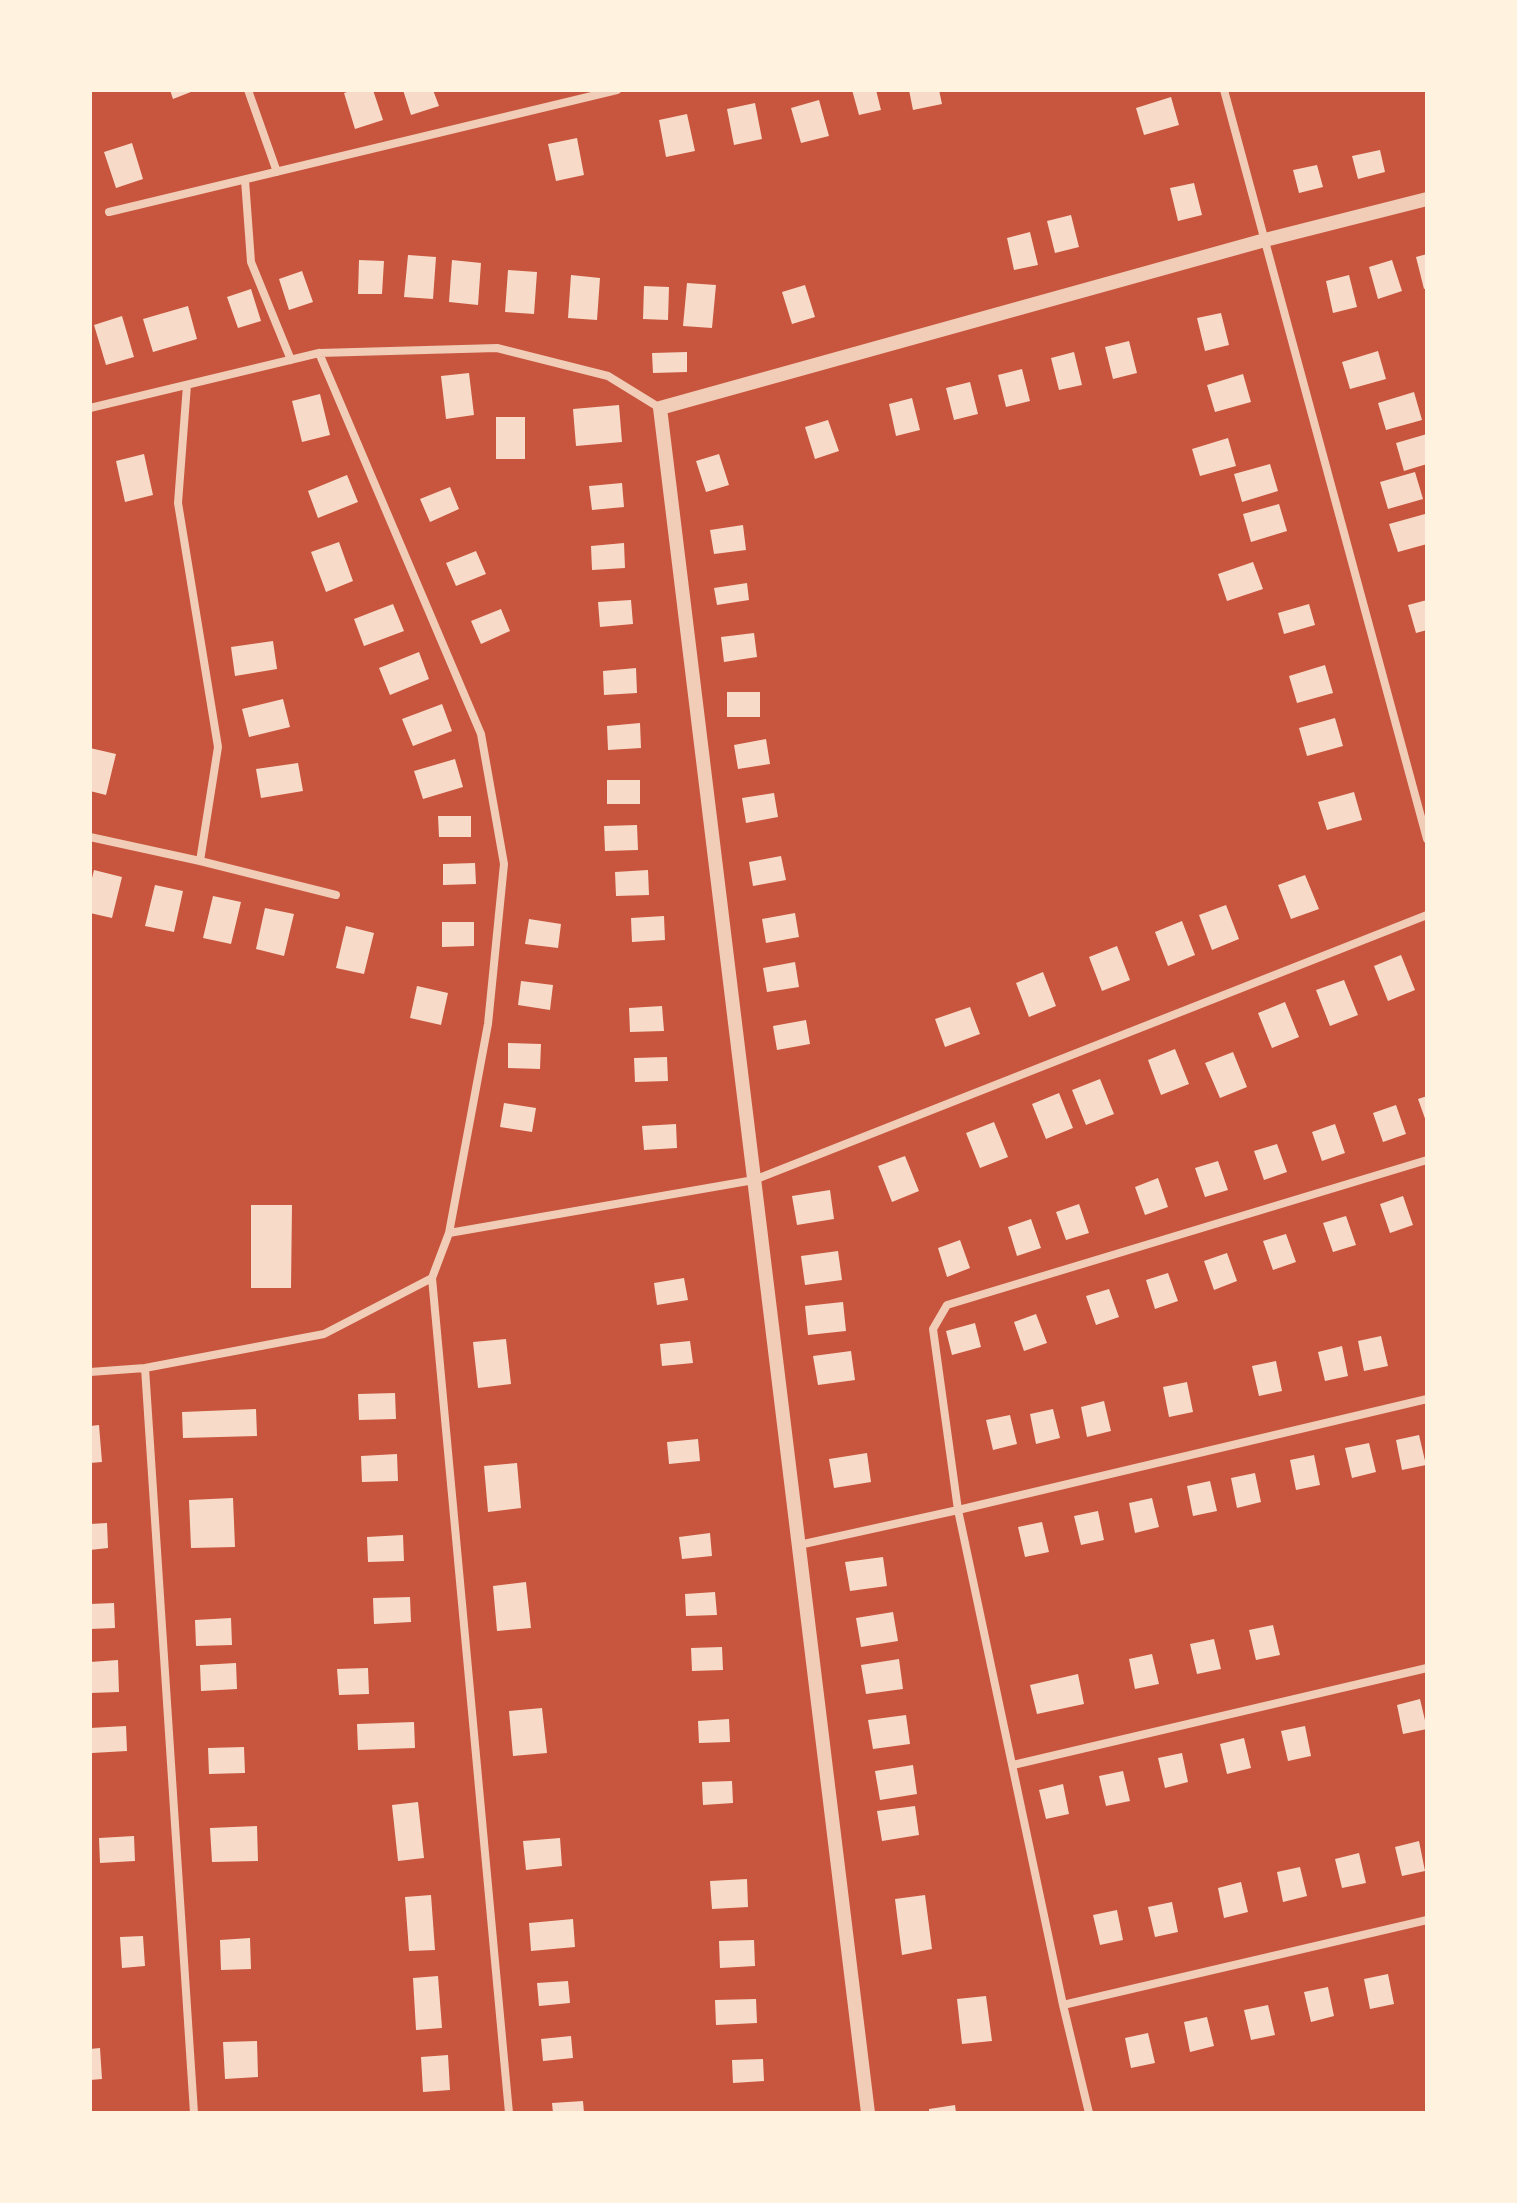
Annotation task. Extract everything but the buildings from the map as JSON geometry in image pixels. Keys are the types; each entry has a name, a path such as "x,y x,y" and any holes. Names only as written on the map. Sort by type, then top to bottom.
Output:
{"street":[{"path":"248,90 277,172"},
{"path":"109,212 617,90"},
{"path":"1224,90 1427,839"},
{"path":"245,180 251,262 291,360"},
{"path":"90,408 319,353 497,348 608,376 660,408 1265,240 1427,199"},
{"path":"319,353 481,734 504,864 488,1024 449,1233 432,1278 509,2113"},
{"path":"187,385 178,503 218,747 200,861"},
{"path":"660,408 868,2113"},
{"path":"90,837 336,895"},
{"path":"449,1233 754,1180 1427,915"},
{"path":"1089,2113 1063,2005 958,1510 933,1329 947,1305 1427,1160"},
{"path":"90,1372 145,1368 324,1334 432,1278"},
{"path":"145,1368 194,2113"},
{"path":"799,1545 1427,1399"},
{"path":"1013,1765 1427,1668"},
{"path":"1063,2005 1427,1920"}]}
